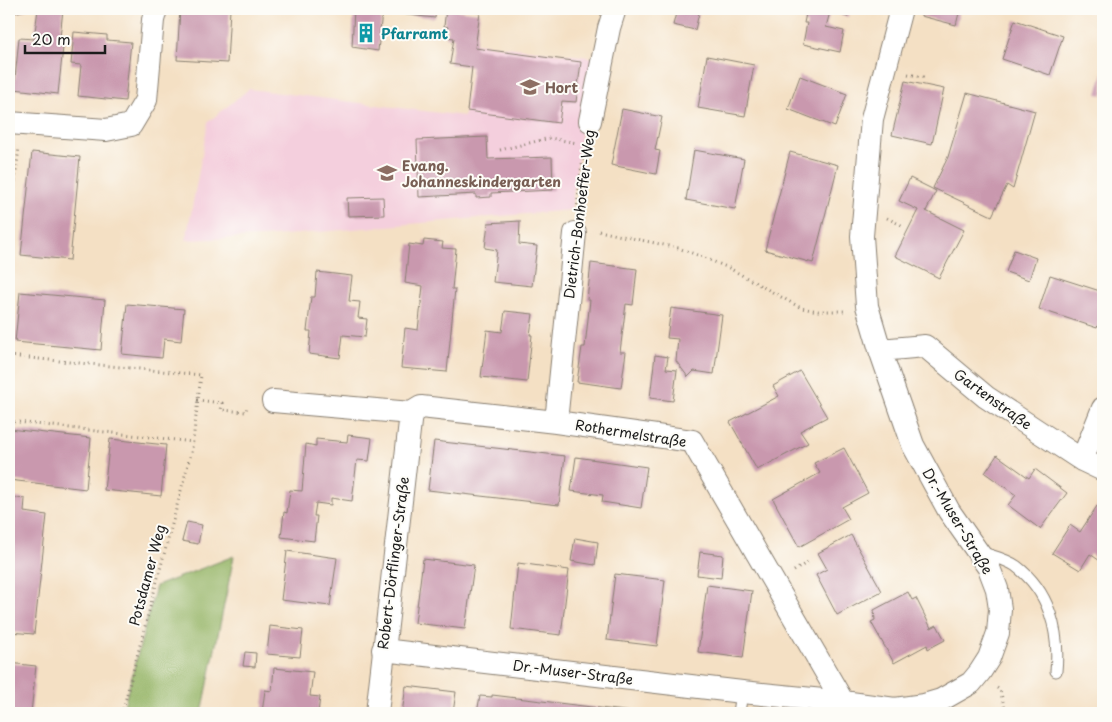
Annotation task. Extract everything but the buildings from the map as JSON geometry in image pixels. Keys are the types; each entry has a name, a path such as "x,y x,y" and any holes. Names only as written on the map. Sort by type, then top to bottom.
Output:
{"street":[{"path":"15,124 106,130 131,125 146,100 156,9"},
{"name":"Dietrich-Bonhoeffer-Weg","path":"590,121 609,28 615,9"},
{"name":"Dr.-Muser-Straße","path":"383,650 740,703 843,702 895,709 924,706 941,700 971,683 989,658 998,633 1000,609 997,589 989,568 949,511 913,445 867,306 862,236 872,119 901,9"},
{"name":"Dietrich-Bonhoeffer-Weg","path":"556,422 576,230"},
{"name":"Gartenstraße","path":"880,350 925,346 986,397 1082,460 1103,470"},
{"name":"Rothermelstraße","path":"273,401 411,413 421,407 692,440 843,702"},
{"path":"1082,460 1103,408"},
{"name":"Robert-Dörflinger-Straße","path":"376,713 411,413"}],"lane":[{"path":"978,551 1015,565 1042,593 1056,633 1058,653 1056,670"}],"path":[{"name":"Dietrich-Bonhoeffer-Weg","path":"576,230 580,177 590,121"},
{"path":"9,231 15,124"},
{"path":"500,150 550,138 586,145"},
{"path":"576,230 678,248 729,268 800,308 840,312 867,306"},
{"name":"Potsdamer Weg","path":"9,356 201,376 193,442 122,713"},
{"path":"198,400 222,403 221,410 246,412 248,406 272,409 273,401"},
{"path":"9,421 193,442"}],"shaded area":[{"name":"Evang. Johanneskindergarten","path":"475,43 596,58 581,135 571,210 262,237 186,240 208,122 249,89 464,116"}],"green space":[{"path":"234,556 202,713 122,713 156,586"}],"place":[{"name":"Pfarramt","path":"366,33"},
{"name":"Hort","path":"530,87"},
{"name":"Evang. Johanneskindergarten","path":"387,173"}]}
